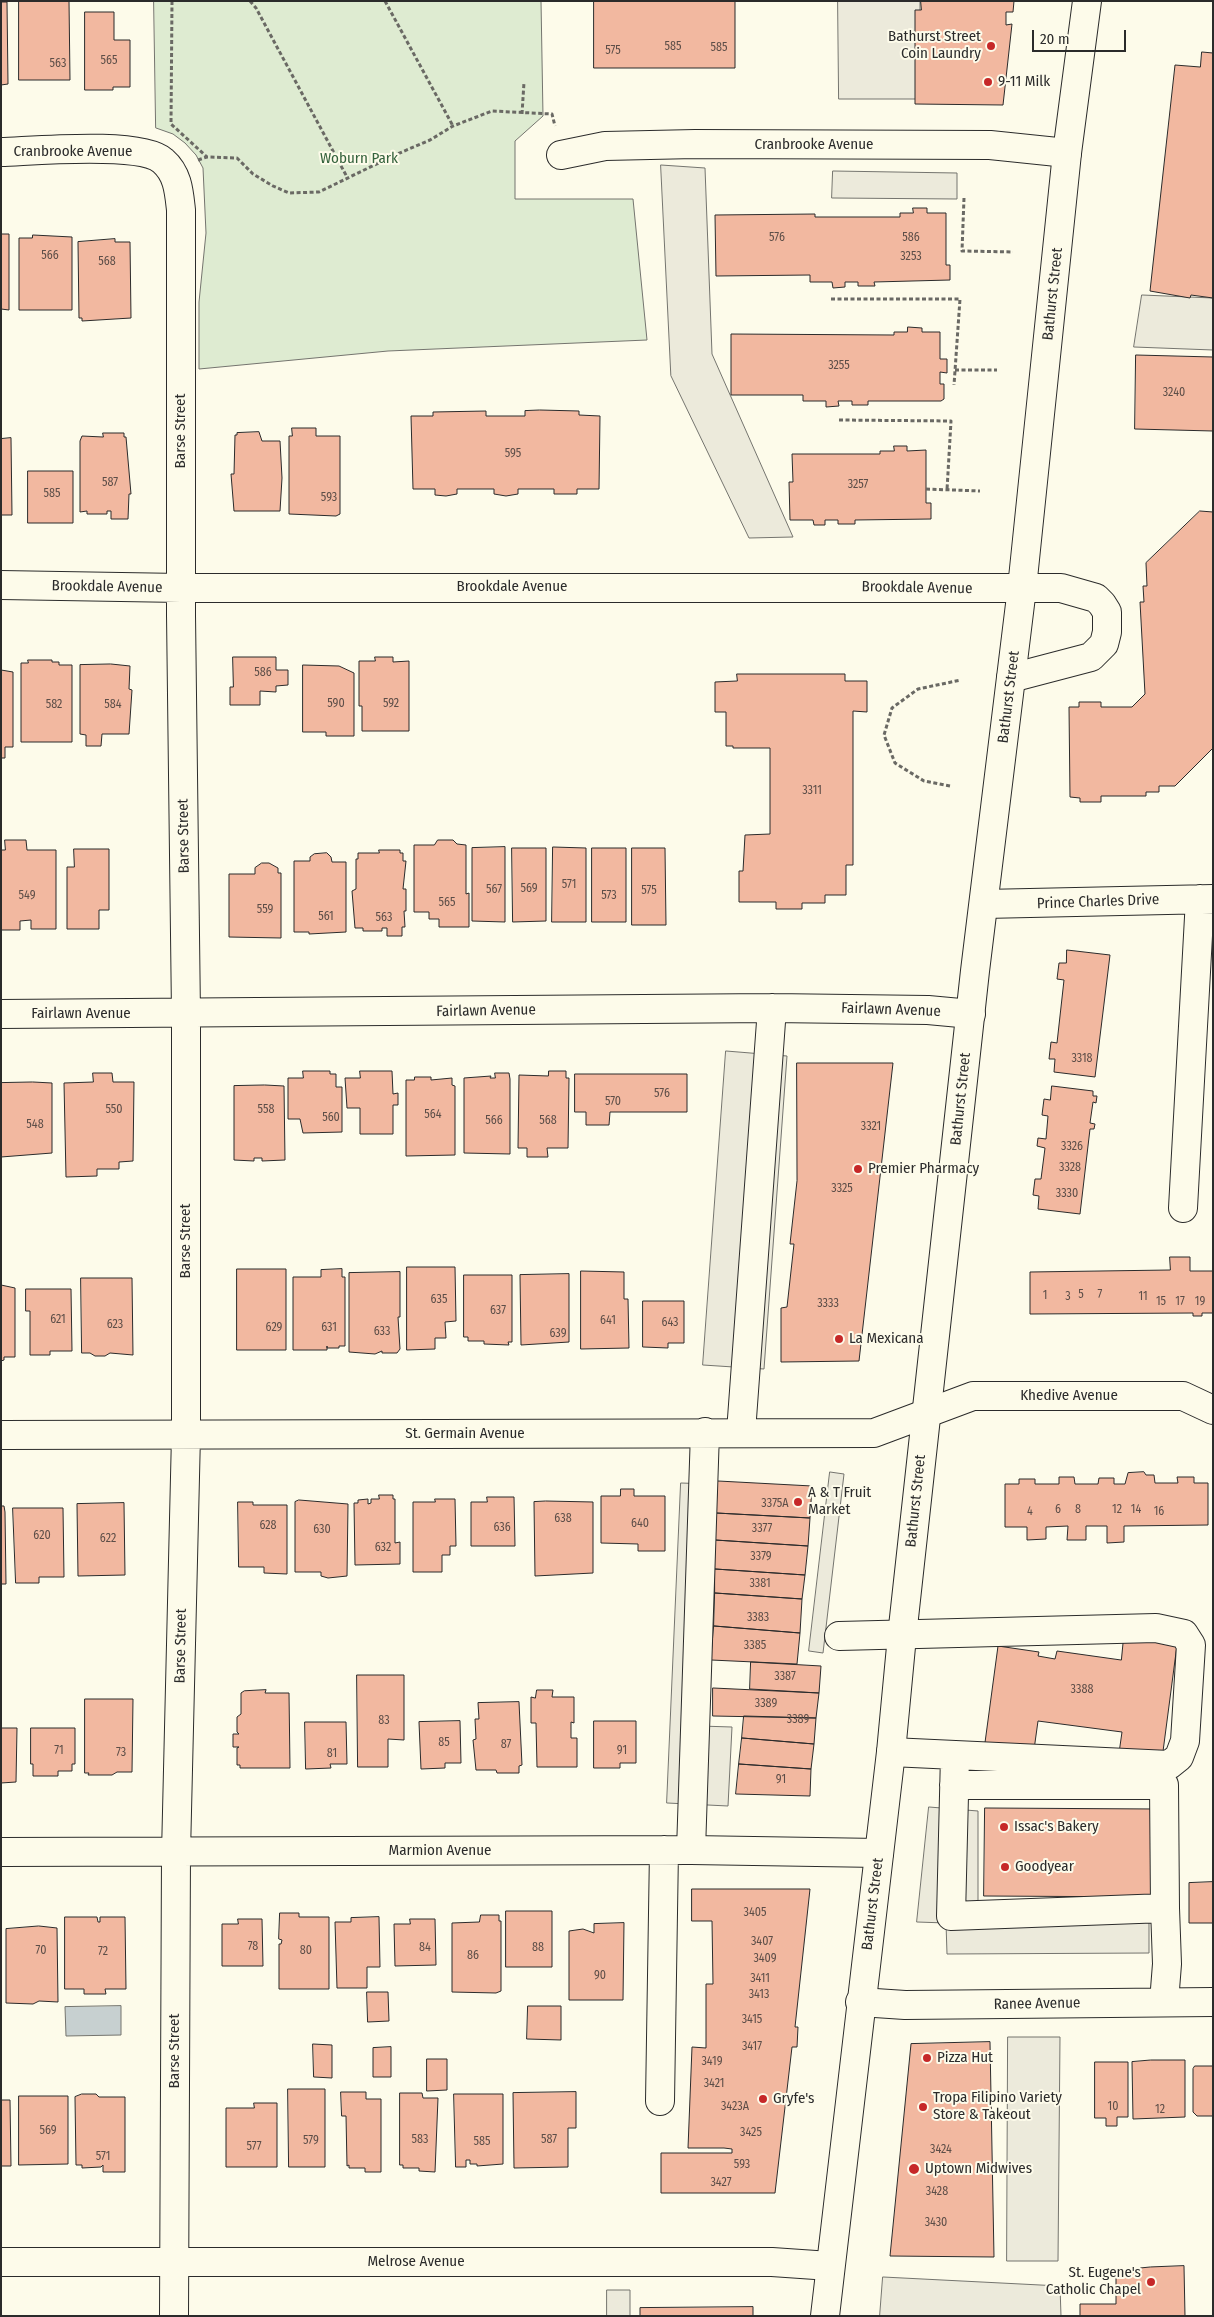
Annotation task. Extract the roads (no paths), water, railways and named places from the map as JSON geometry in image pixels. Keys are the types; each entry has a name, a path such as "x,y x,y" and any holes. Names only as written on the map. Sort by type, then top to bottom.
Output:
{"street":[{"name":"Bathurst Street","path":"825,2316 860,2002 891,1752 926,1413 971,1014 1022,588 1067,153 1087,1"},
{"name":"Cranbrooke Avenue","path":"561,155 605,146 695,144 990,145 1067,153"},
{"name":"Cranbrooke Avenue","path":"1,152 125,149 151,155 162,160 169,168"},
{"name":"Barse Street","path":"169,168 177,180 181,210 181,588 186,1014 186,1435 176,1853 174,2316"},
{"name":"Brookdale Avenue","path":"1,585 181,588 1062,588 1096,598 1107,612 1107,632 1104,644 1091,657 1011,678"},
{"name":"Prince Charles Drive","path":"984,904 1206,899"},
{"path":"1183,1208 1206,899"},
{"name":"Fairlawn Avenue","path":"1,1014 772,1008 928,1010 971,1014"},
{"path":"741,1432 772,1008"},
{"name":"Khedive Avenue","path":"926,1413 973,1396 1183,1396 1213,1410"},
{"name":"St. Germain Avenue","path":"1,1435 874,1432 926,1413"},
{"path":"691,1850 705,1432"},
{"path":"839,1636 902,1636 1156,1628 1184,1634 1191,1645 1185,1741 1179,1757 1169,1765 891,1752"},
{"path":"955,1755 951,1916 1166,1908"},
{"path":"954,1785 1164,1785 1167,1964 1164,2002"},
{"path":"660,2101 664,1850"},
{"name":"Marmion Avenue","path":"1,1852 176,1853 691,1850 879,1853"},
{"name":"Ranee Avenue","path":"860,2002 904,2005 1213,2002"},
{"name":"Melrose Avenue","path":"1,2262 772,2262 830,2266"}],"place":[{"name":"Bathurst Street Coin Laundry","path":"991,46"},
{"name":"9-11 Milk","path":"988,82"},
{"name":"Premier Pharmacy","path":"858,1169"},
{"name":"La Mexicana","path":"839,1339"},
{"name":"A & T Fruit Market","path":"798,1502"},
{"name":"Issac's Bakery","path":"1004,1827"},
{"name":"Goodyear","path":"1005,1867"},
{"name":"Pizza Hut","path":"927,2058"},
{"name":"Gryfe's","path":"763,2099"},
{"name":"Tropa Filipino Variety Store & Takeout","path":"923,2107"},
{"name":"Uptown Midwives","path":"914,2169"},
{"name":"St. Eugene's Catholic Chapel","path":"1151,2282"}],"park label":[{"name":"Woburn Park","path":"359,159"}]}
